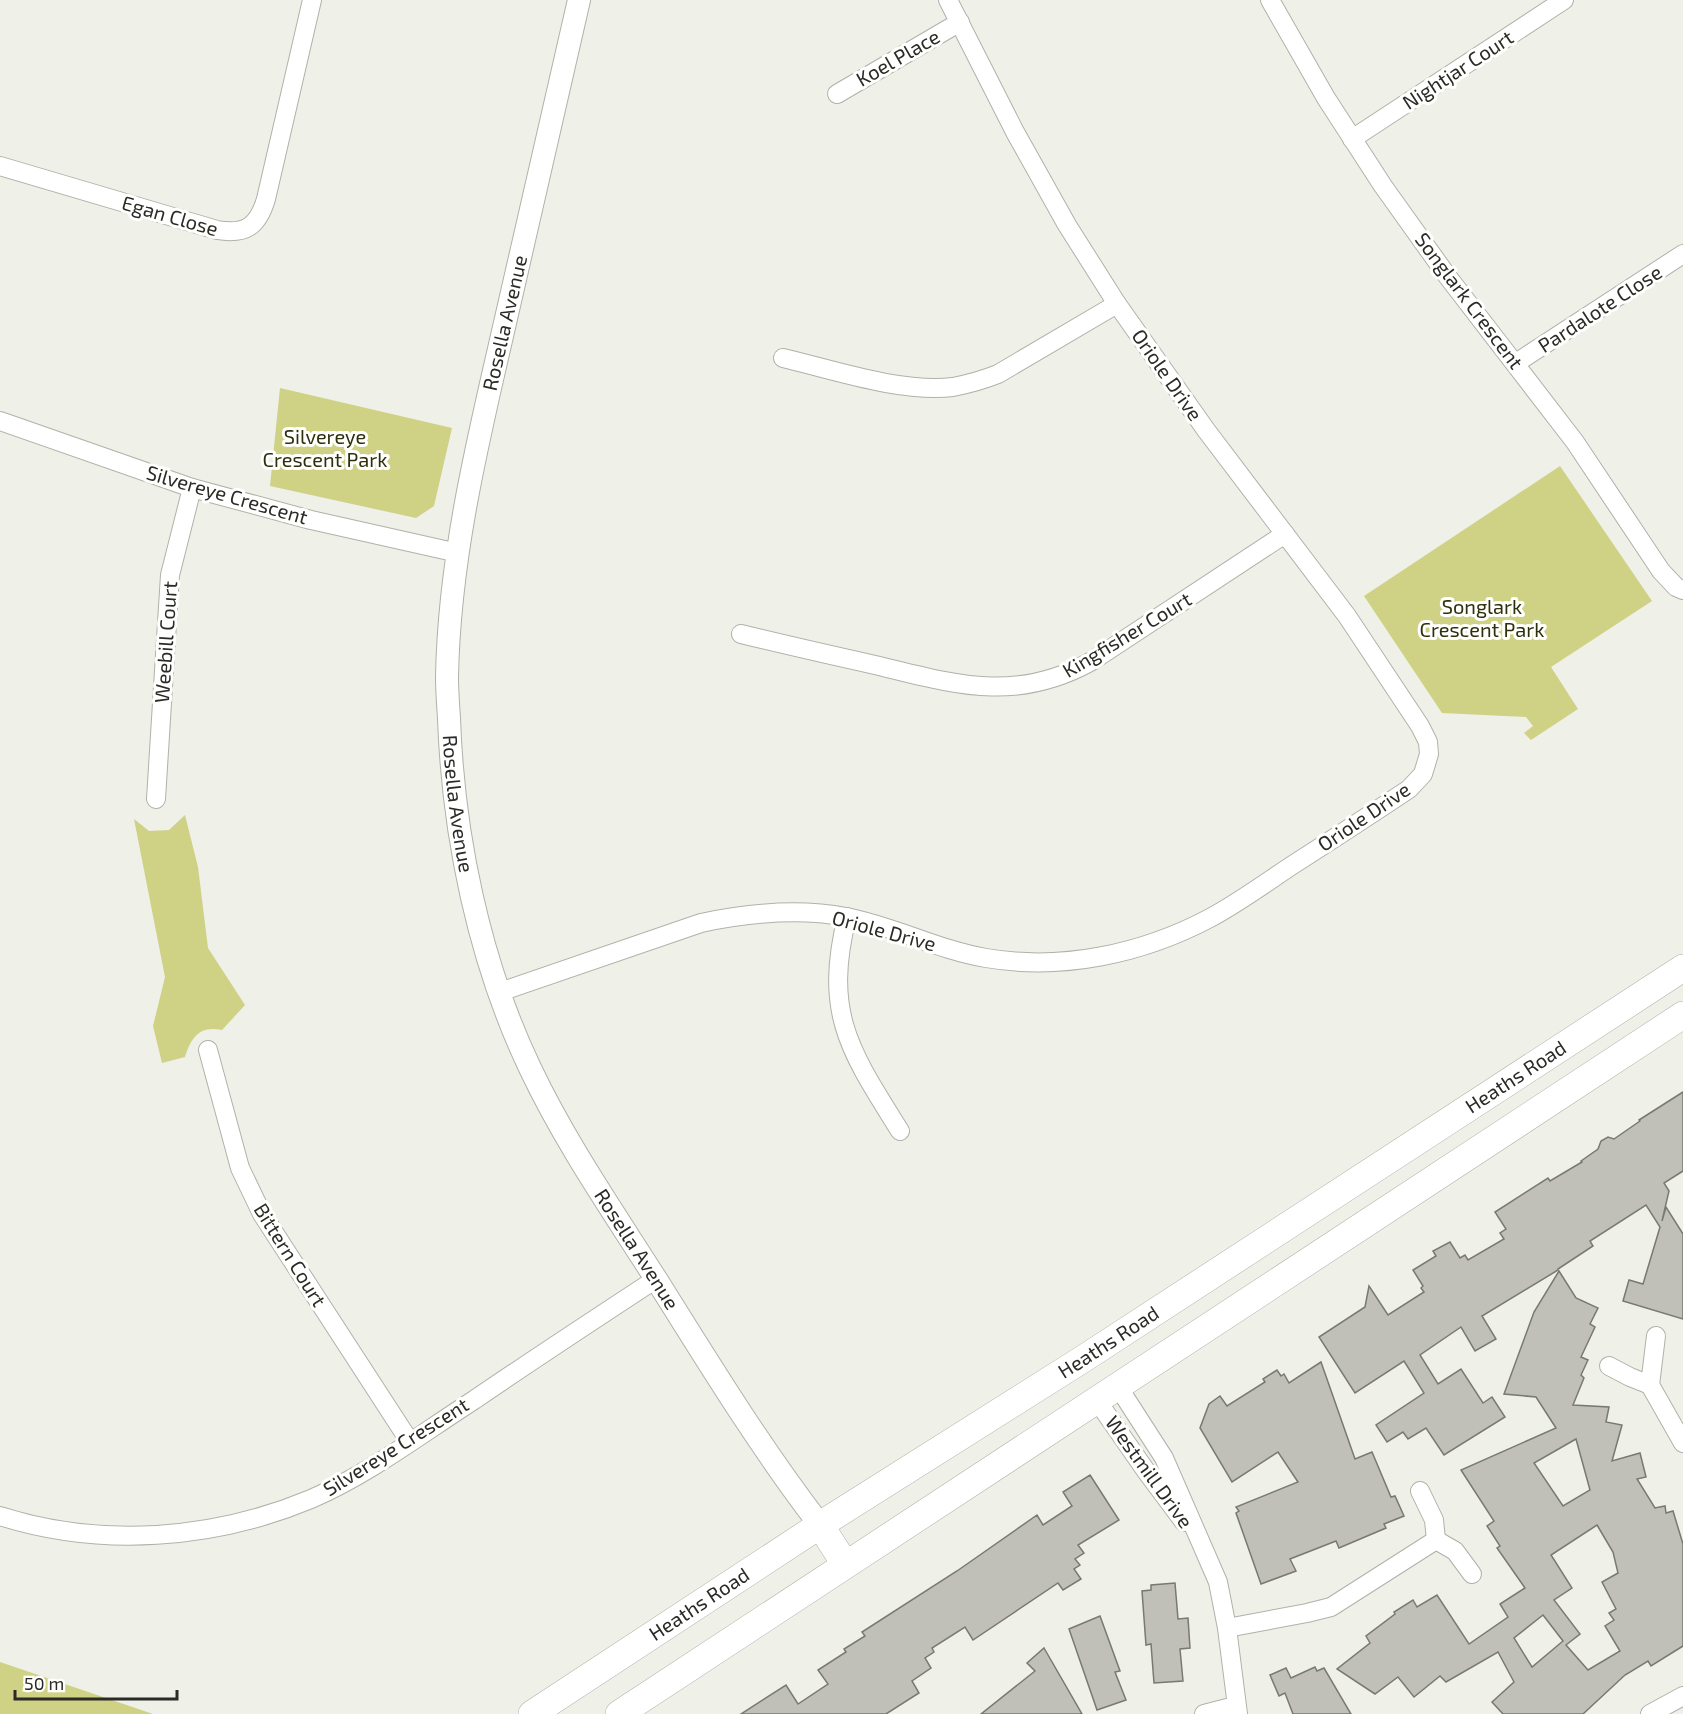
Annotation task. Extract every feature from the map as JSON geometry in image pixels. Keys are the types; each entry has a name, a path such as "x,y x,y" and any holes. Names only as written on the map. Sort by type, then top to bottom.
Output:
{"main road":[{"name":"Heaths Road","path":"532,1714 820,1525 1083,1359 1683,968"},
{"name":"Heaths Road","path":"618,1714 1683,1015"},
{"path":"1083,1359 1107,1392"},
{"path":"820,1525 845,1564"}],"street":[{"name":"Egan Close","path":"0,166 217,230 228,232 247,228 258,218 266,199 312,0"},
{"name":"Rosella Avenue","path":"579,0 478,440 458,553 447,681 455,803 474,904 500,992 528,1065 586,1171 737,1407 820,1525"},
{"name":"Oriole Drive","path":"500,992 701,923 764,914 792,913 847,917 986,958 1049,962 1108,955 1163,940 1212,917 1418,782 1427,766 1428,742 1369,647 1206,430 1117,304 1067,225 986,78 948,0"},
{"name":"Songlark Crescent","path":"1270,0 1300,54 1383,186 1448,277 1575,442 1661,571 1676,587 1683,590"},
{"name":"Nightjar Court","path":"1352,139 1564,0"},
{"name":"Koel Place","path":"837,94 960,22"},
{"name":"Pardalote Close","path":"1516,363 1683,254"},
{"path":"783,358 907,386 952,387 977,382 998,374 1117,304"},
{"name":"Silvereye Crescent","path":"0,421 192,488 311,520 458,553"},
{"name":"Weebill Court","path":"156,799 170,575 192,488"},
{"name":"Kingfisher Court","path":"741,634 974,687 1015,686 1039,682 1059,677 1092,661 1285,534"},
{"path":"847,917 840,945 837,977 842,1021 856,1059 900,1131"},
{"name":"Bittern Court","path":"208,1050 240,1168 262,1214 410,1442"},
{"name":"Silvereye Crescent","path":"0,1516 50,1530 96,1535 156,1535 208,1529 266,1515 313,1498 374,1465 656,1279"},
{"path":"1656,1336 1650,1385 1683,1443"},
{"path":"1609,1366 1650,1385"},
{"name":"Westmill Drive","path":"1107,1392 1146,1471 1202,1545"},
{"name":"Westmill Drive","path":"1107,1392 1164,1458 1218,1582 1227,1628 1236,1710"},
{"path":"1420,1491 1434,1520 1436,1540"},
{"path":"1436,1540 1455,1551 1472,1574"},
{"path":"1227,1628 1331,1607 1436,1540"},
{"path":"1650,1714 1683,1696"},
{"path":"1204,1714 1236,1710"}],"green space":[{"name":"Silvereye Crescent Park","path":"280,388 452,428 434,506 416,518 270,486"},
{"name":"Songlark Crescent Park","path":"1560,466 1652,601 1551,667 1578,709 1531,740 1524,733 1533,726 1526,717 1442,713 1364,596"},
{"path":"185,815 198,867 208,948 245,1005 222,1030 207,1029 197,1034 185,1057 162,1063 153,1026 165,977 134,819 149,831 169,830"},
{"path":"0,1662 153,1714 0,1714"}],"building":[{"path":"1683,1092 1683,1171 1664,1183 1669,1191 1662,1221 1666,1207 1683,1234 1683,1319 1623,1301 1629,1280 1643,1284 1660,1227 1646,1205 1590,1241 1593,1246 1558,1270 1482,1316 1496,1339 1475,1351 1461,1327 1420,1355 1438,1384 1461,1369 1483,1403 1492,1397 1505,1417 1444,1455 1426,1428 1408,1439 1403,1432 1387,1442 1376,1425 1424,1393 1404,1361 1355,1393 1319,1337 1365,1307 1369,1286 1388,1315 1424,1292 1413,1270 1436,1256 1433,1251 1450,1242 1460,1258 1465,1255 1468,1260 1504,1239 1500,1233 1506,1229 1495,1212 1548,1178 1550,1181 1582,1162 1598,1149 1601,1141 1608,1137 1614,1139"},
{"path":"1559,1271 1576,1298 1598,1308 1590,1324 1595,1327 1581,1357 1588,1360 1581,1375 1584,1378 1573,1405 1609,1407 1606,1422 1622,1425 1612,1461 1640,1453 1646,1477 1637,1479 1655,1508 1665,1506 1666,1513 1673,1511 1683,1544 1683,1646 1651,1666 1648,1661 1625,1675 1583,1714 1503,1714 1492,1702 1514,1682 1498,1652 1446,1682 1440,1676 1414,1697 1398,1677 1375,1694 1337,1669 1370,1643 1366,1636 1395,1614 1394,1612 1413,1600 1417,1607 1437,1595 1469,1644 1508,1617 1500,1604 1525,1588 1497,1548 1500,1546 1487,1526 1494,1521 1461,1470 1556,1428 1536,1397 1504,1394 1534,1312","holes":["1576,1439 1590,1490 1563,1506 1534,1463","1597,1525 1613,1552 1618,1573 1602,1582 1616,1609 1609,1613 1614,1620 1605,1626 1620,1651 1588,1670 1566,1645 1580,1634 1554,1600 1572,1588 1551,1555","1543,1615 1563,1641 1532,1667 1514,1638"]},
{"path":"1321,1362 1355,1459 1372,1452 1391,1497 1395,1496 1404,1516 1384,1524 1386,1528 1339,1548 1336,1541 1290,1559 1296,1571 1261,1584 1236,1513 1239,1511 1236,1507 1298,1482 1278,1452 1232,1482 1200,1428 1209,1404 1220,1396 1227,1406 1265,1382 1263,1379 1277,1370 1281,1376 1284,1374 1289,1383"},
{"path":"1090,1475 1119,1520 1078,1545 1084,1553 1075,1559 1080,1565 1074,1569 1081,1579 1063,1590 1058,1583 973,1640 965,1627 932,1648 934,1652 925,1658 931,1668 912,1681 919,1693 886,1714 741,1714 786,1685 798,1704 828,1684 818,1670 846,1652 844,1649 865,1636 862,1632 957,1571 1037,1515 1043,1525 1072,1506 1063,1492"},
{"path":"1175,1583 1178,1619 1188,1618 1190,1648 1180,1649 1183,1681 1154,1683 1151,1644 1146,1645 1142,1591 1151,1590 1151,1585"},
{"path":"1100,1616 1120,1671 1115,1672 1126,1700 1097,1710 1069,1629"},
{"path":"1044,1648 1082,1714 981,1714 1035,1671 1027,1663"},
{"path":"1315,1667 1317,1671 1324,1668 1351,1714 1293,1714 1285,1693 1279,1696 1270,1675 1286,1668 1291,1678"}]}
